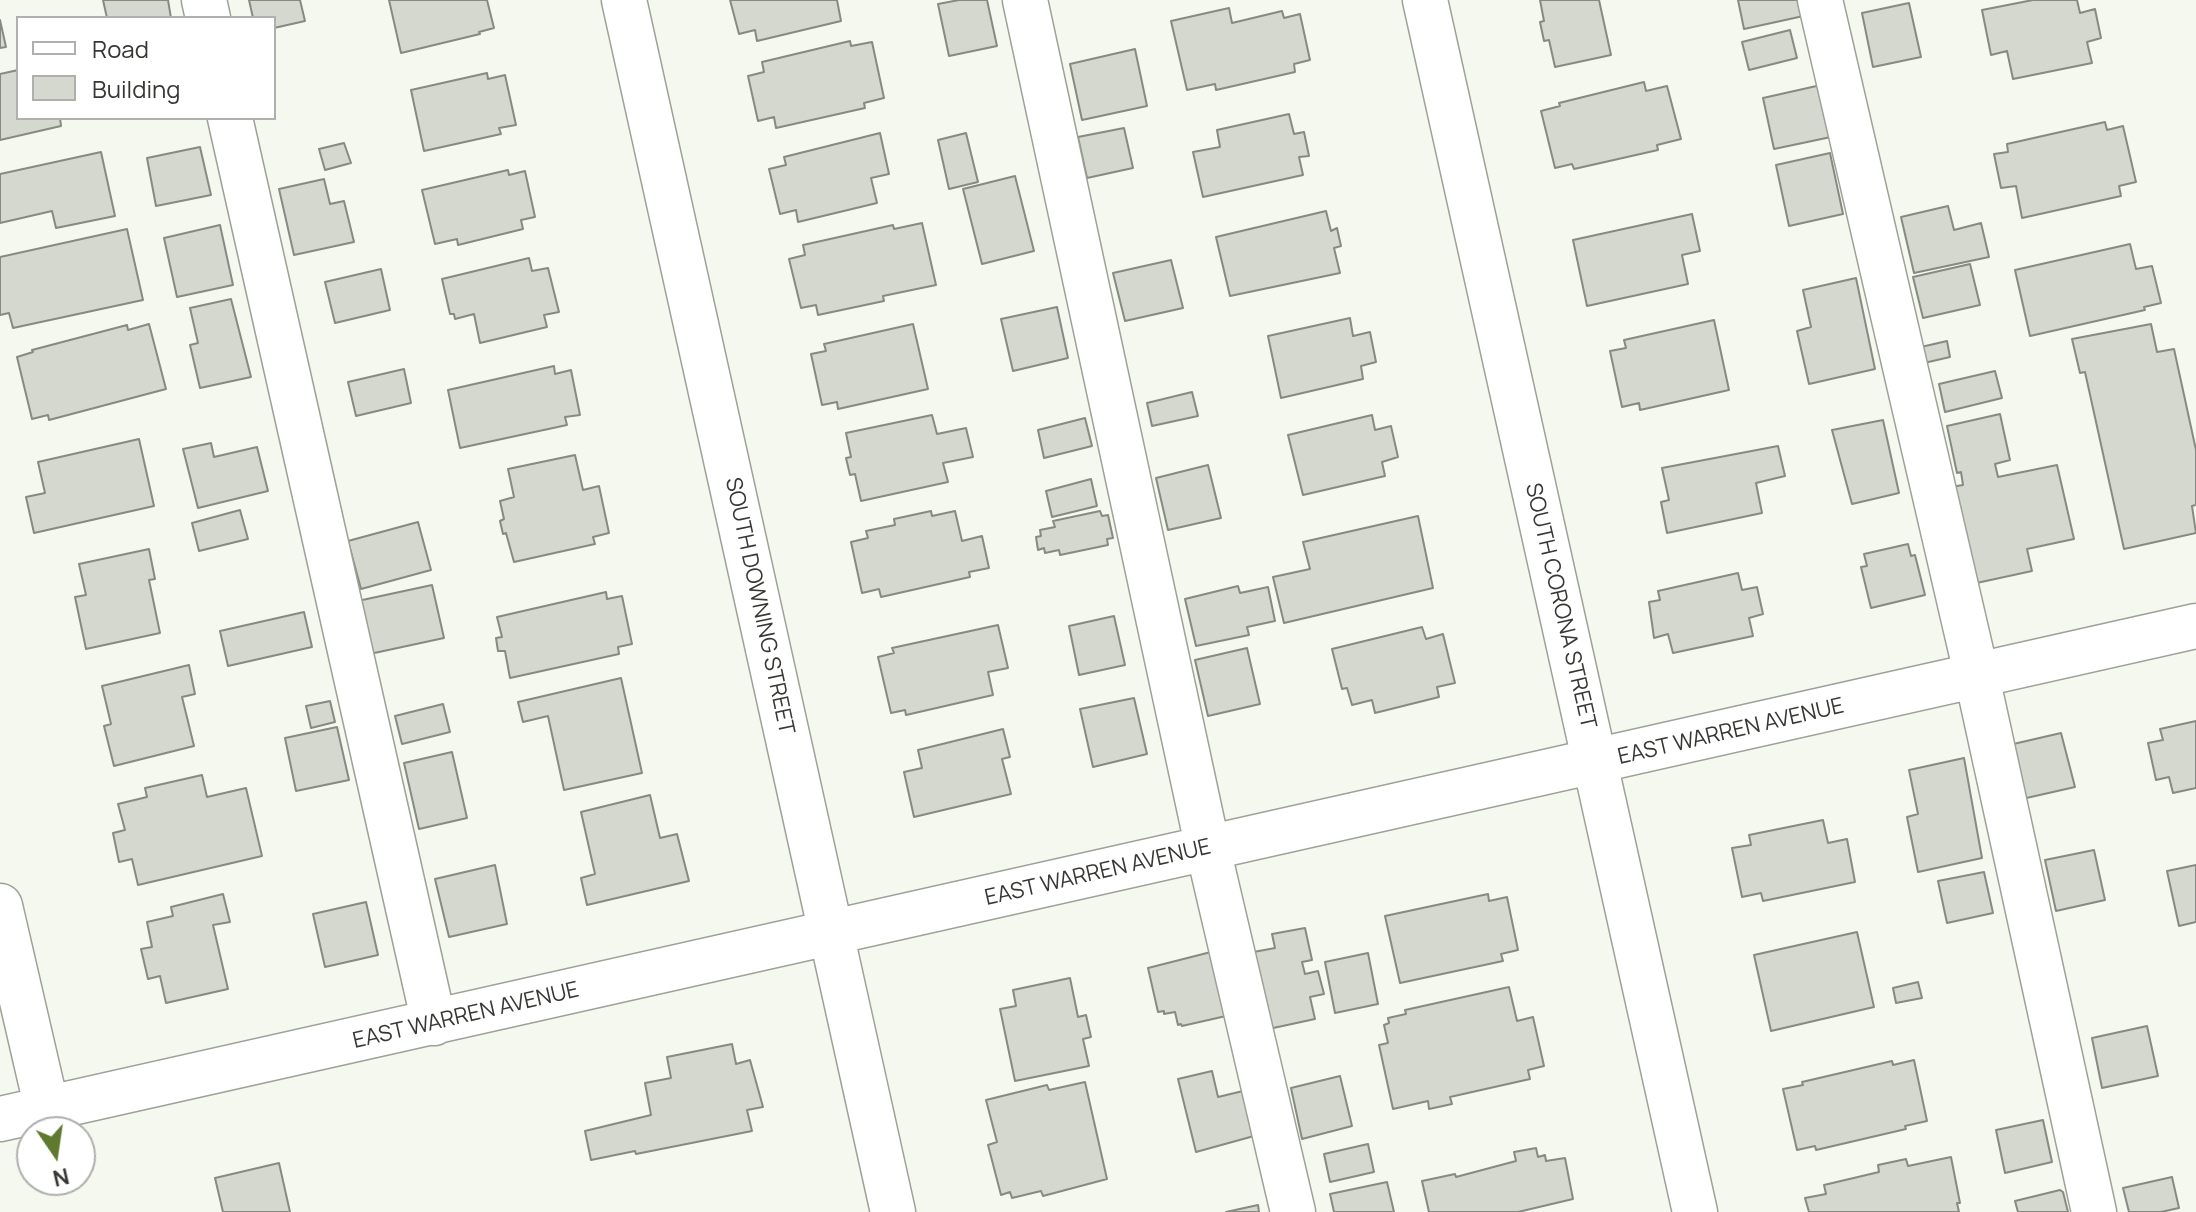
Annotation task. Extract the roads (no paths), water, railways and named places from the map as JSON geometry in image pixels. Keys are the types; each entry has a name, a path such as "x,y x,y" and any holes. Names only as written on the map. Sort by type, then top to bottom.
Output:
{"street":[{"name":"SOUTH DOWNING STREET","path":"624,0 893,1212"},
{"path":"1025,0 1208,849 1293,1212"},
{"name":"SOUTH CORONA STREET","path":"1425,0 1695,1212"},
{"path":"1820,0 1977,677 2094,1212"},
{"path":"230,120 434,1023"},
{"name":"EAST WARREN AVENUE","path":"0,1119 2196,626"},
{"path":"0,906 47,1109"}]}
